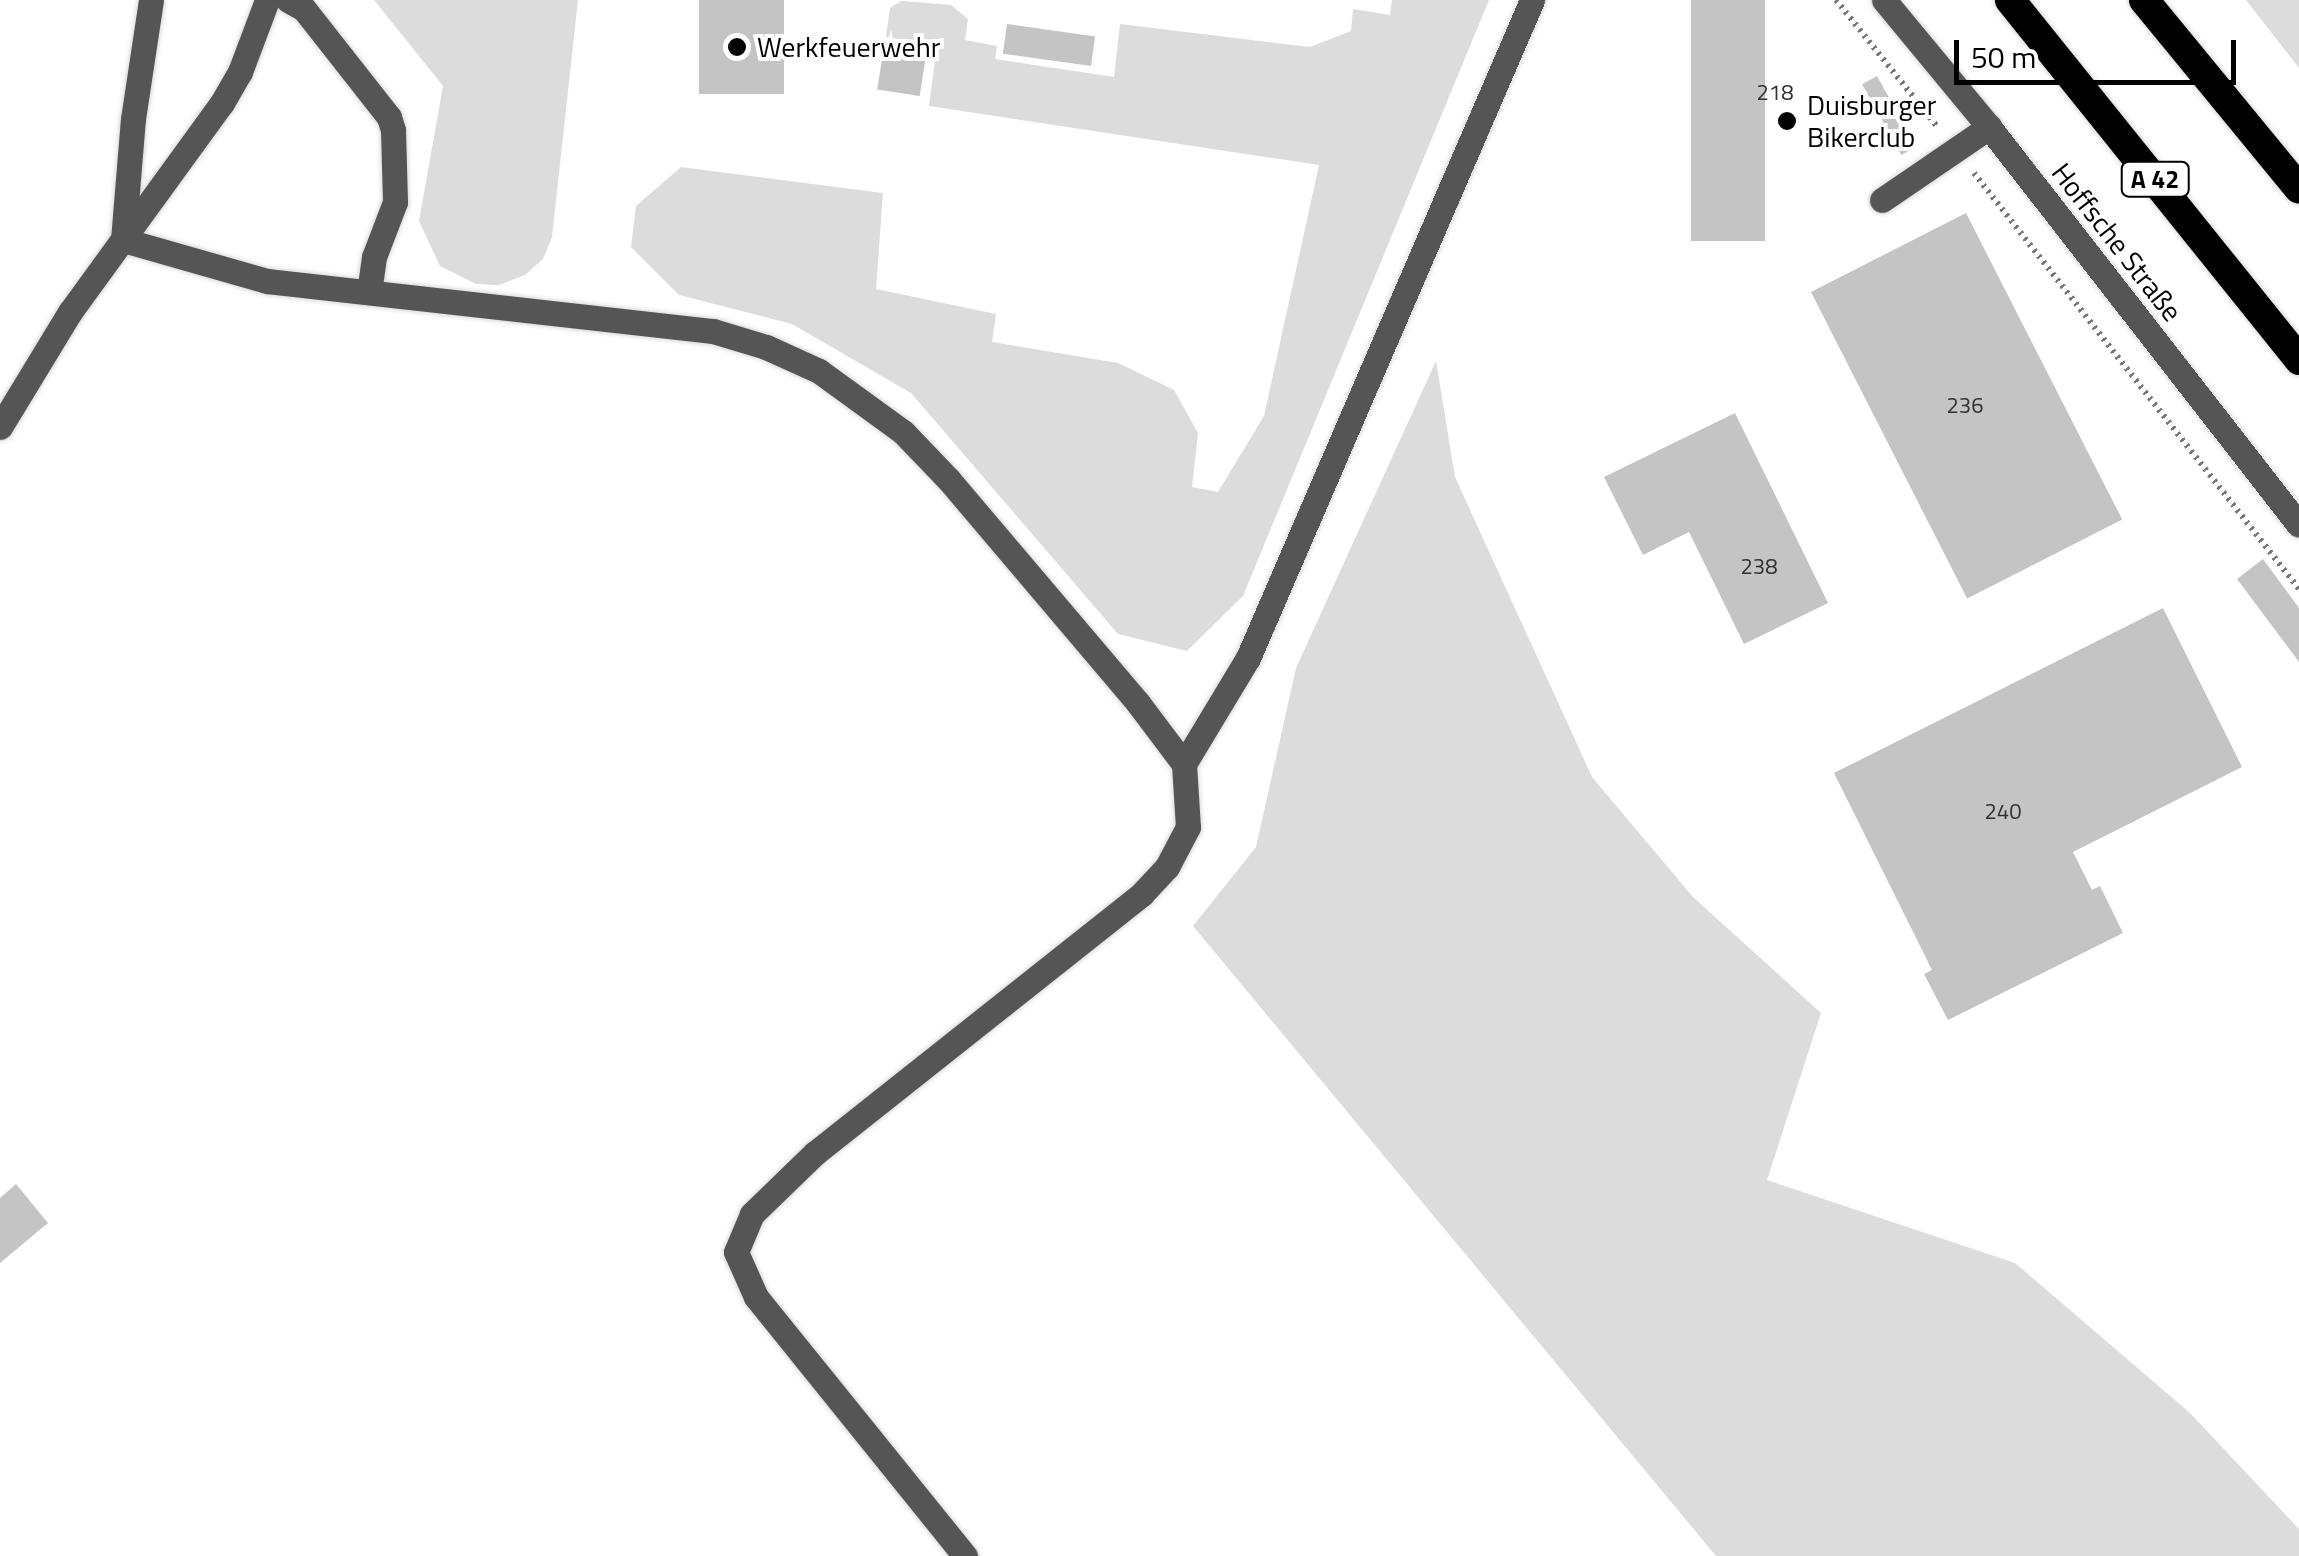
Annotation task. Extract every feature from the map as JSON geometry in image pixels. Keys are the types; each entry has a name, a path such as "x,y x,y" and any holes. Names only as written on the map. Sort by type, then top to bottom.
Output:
{"highway":[{"name":"A 42","path":"2010,0 2299,360"},
{"path":"2144,0 2299,189"}],"street":[{"path":"122,240 133,118 151,0"},
{"path":"0,427 70,312 222,103 240,72 267,0"},
{"path":"288,0 304,9 390,117 395,202 374,257 369,292"},
{"path":"965,1556 756,1296 736,1252 752,1214 815,1153 1142,894 1167,867 1188,827 1184,764 1248,658 1532,0"},
{"name":"Hoffsche Straße","path":"1884,0 1989,126 2299,525"},
{"path":"1882,200 1989,126"},
{"path":"122,240 268,281 713,331 766,346 819,371 903,432 949,480 1184,764"}],"path":[{"path":"1836,0 2299,589"}],"shaded area":[{"path":"374,0 578,0 552,237 543,259 525,275 499,285 476,284 440,266 419,221 443,86"},
{"path":"1392,0 1489,0 1243,596 1187,651 1118,634 911,393 792,324 679,295 631,247 636,206 681,167 883,193 876,289 996,314 992,342 1118,363 1174,390 1198,433 1192,487 1218,492 1264,416 1319,165 929,106 937,45 886,37 890,8 901,1 951,5 968,19 965,40 997,46 995,59 1114,77 1120,24 1310,47 1351,31 1353,9 1390,15"},
{"path":"2246,0 2299,0 2299,68"},
{"path":"1436,361 1455,477 1592,777 1693,897 1821,1013 1767,1180 2015,1263 2190,1413 2299,1529 2299,1556 1716,1556 1193,926 1256,847 1296,668"}],"building":[{"name":"Werkfeuerwehr","path":"699,0 784,0 784,94 699,94"},
{"path":"1691,0 1765,0 1765,241 1691,241"},
{"path":"1007,24 1095,36 1091,66 1003,54"},
{"path":"885,40 927,47 920,96 877,89"},
{"path":"1877,76 1916,147 1901,155 1862,84"},
{"path":"1966,213 2122,520 1967,599 1811,292"},
{"path":"1735,413 1828,603 1744,644 1689,532 1643,555 1604,477"},
{"path":"2263,559 2299,608 2299,662 2237,579"},
{"path":"2163,608 2242,767 2073,852 2092,890 2100,886 2123,933 1948,1020 1924,974 1932,970 1834,773"},
{"path":"16,1184 48,1223 0,1263 0,1198"}],"place":[{"name":"Werkfeuerwehr","path":"737,47"},
{"name":"Duisburger Bikerclub","path":"1787,121"}]}
